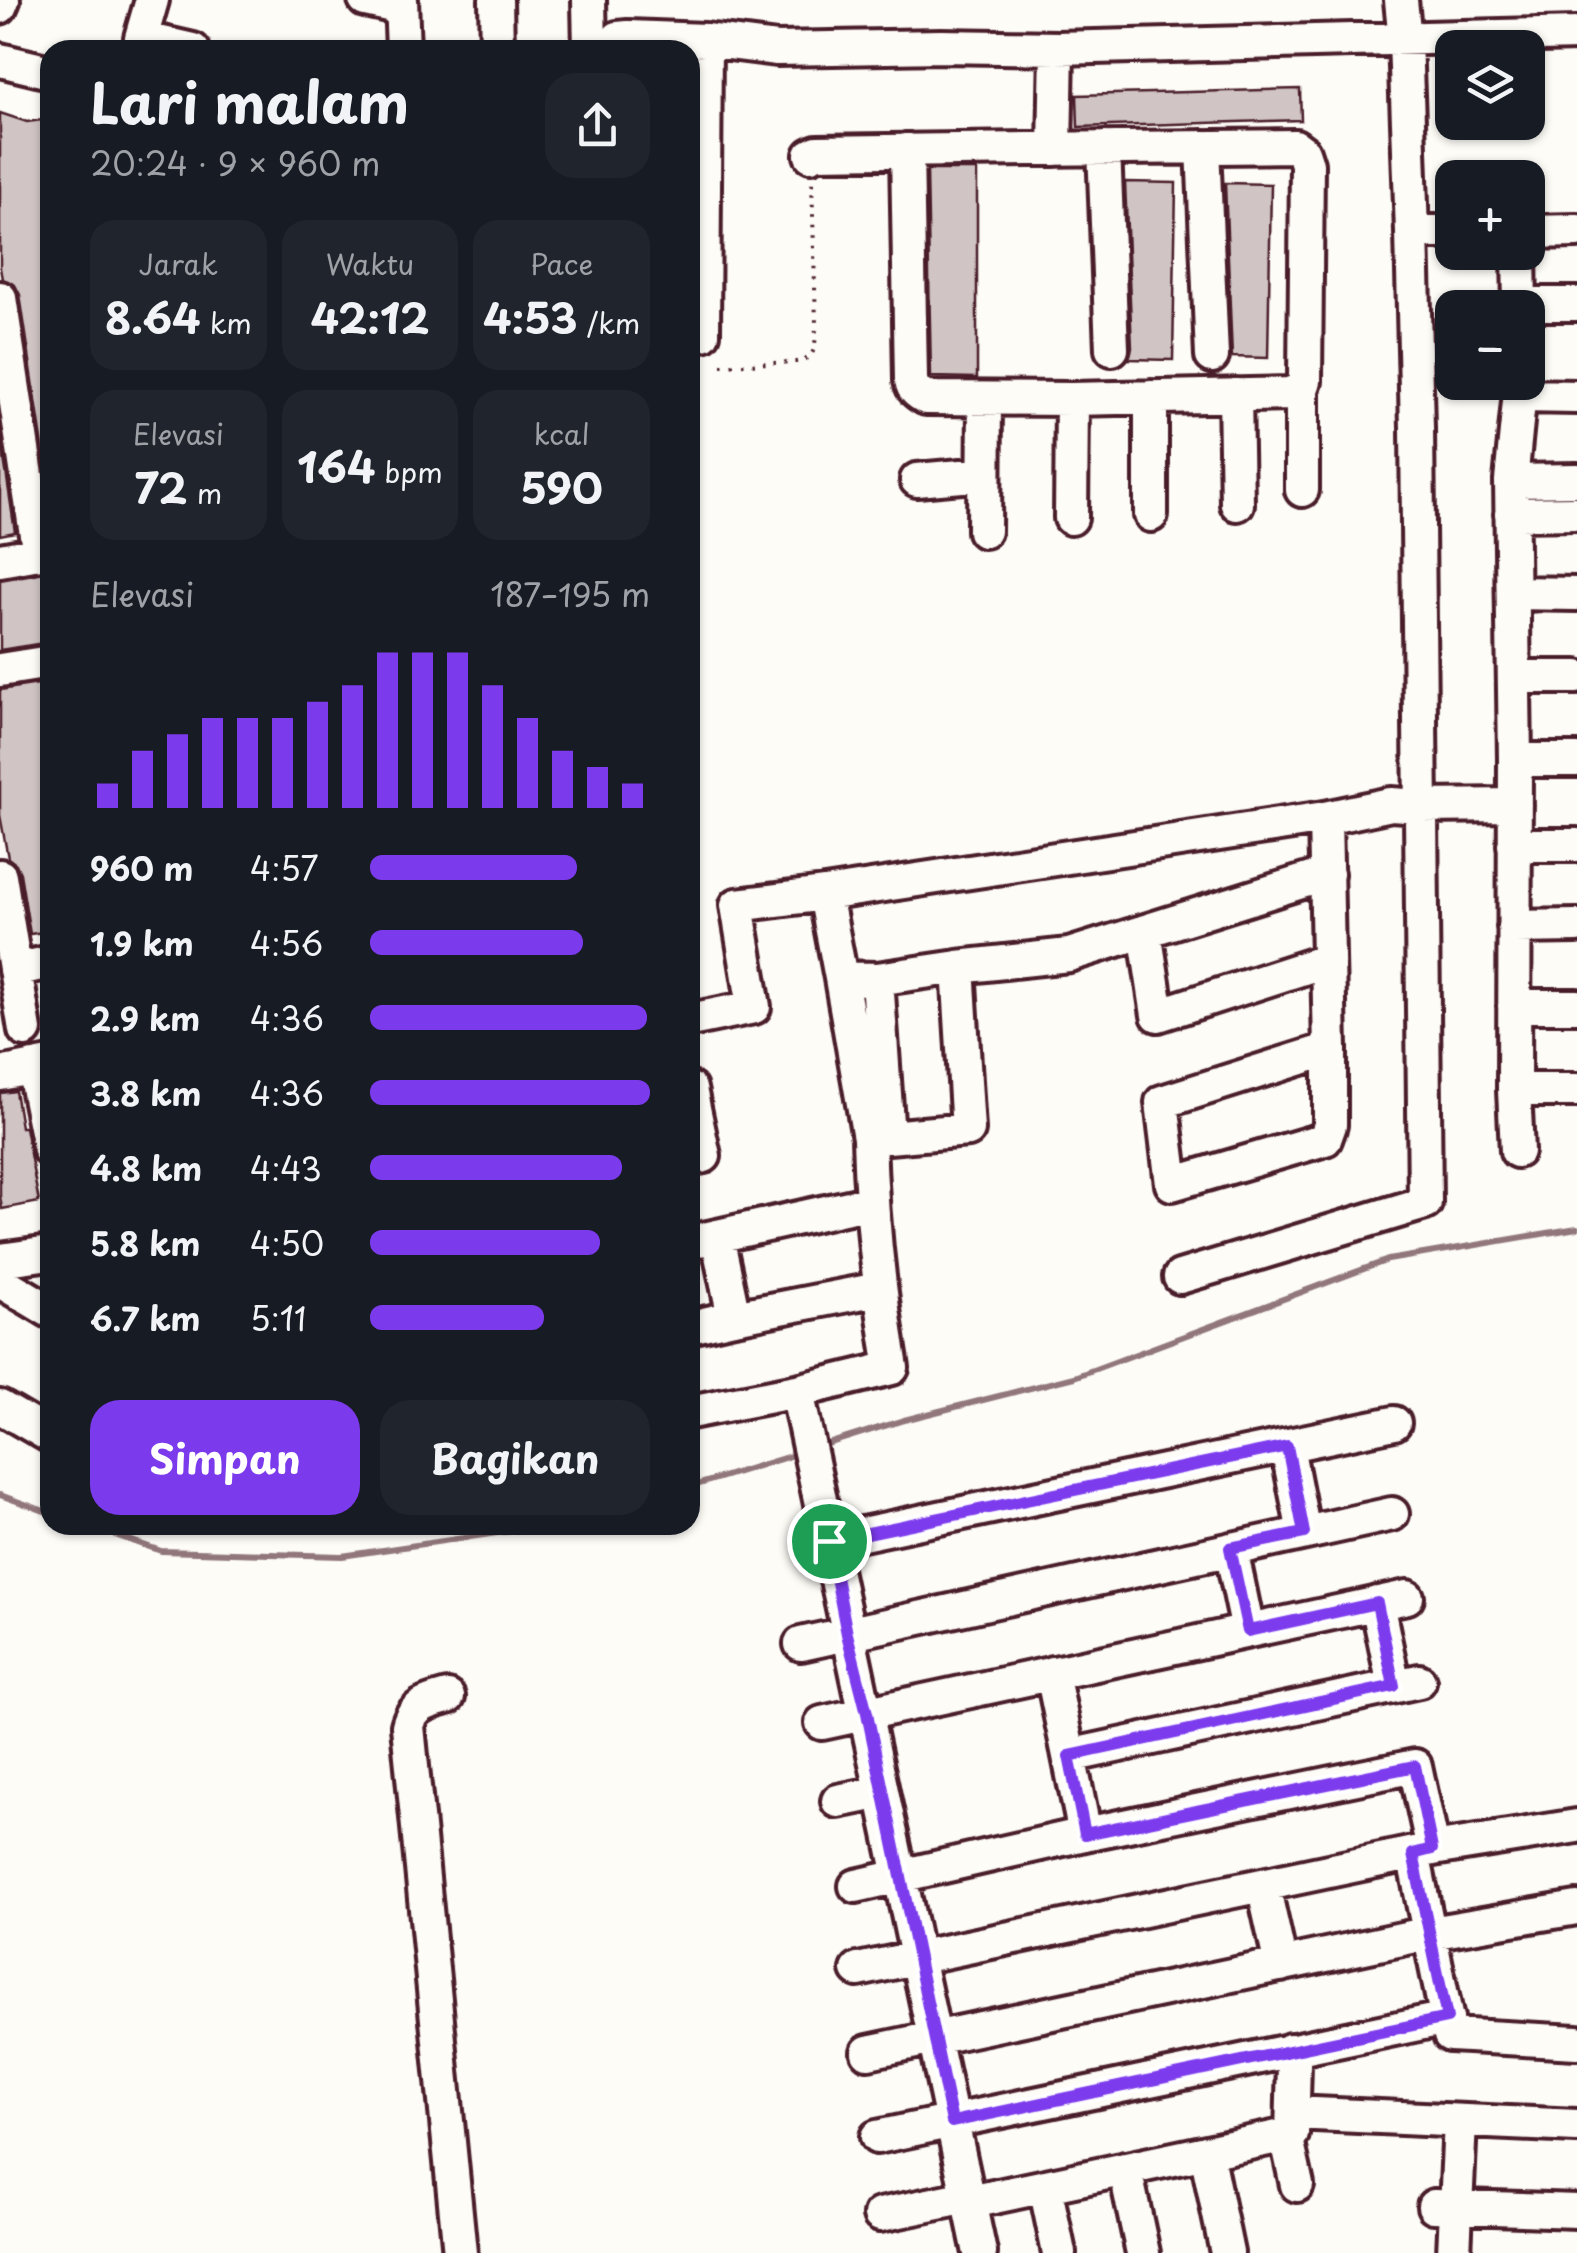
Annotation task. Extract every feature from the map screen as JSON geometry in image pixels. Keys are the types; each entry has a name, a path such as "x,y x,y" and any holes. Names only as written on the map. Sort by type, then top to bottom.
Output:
{"street":[{"path":"150,40 142,38 152,0"},
{"path":"365,0 401,4 403,40"},
{"path":"496,0 497,40"},
{"path":"589,0 590,40"},
{"path":"1180,1277 1426,1204 1417,428 1400,0"},
{"path":"616,40 705,40 777,49 1057,48 1577,34"},
{"path":"700,122 705,40"},
{"path":"1055,149 1057,48"},
{"path":"0,60 40,70"},
{"path":"811,155 907,150 1295,146 1307,164 1302,490"},
{"path":"1203,147 1212,356"},
{"path":"1104,148 1112,348"},
{"path":"907,150 912,388 926,398 1151,398 1289,394 1302,389"},
{"path":"1545,231 1577,230"},
{"path":"1412,232 1435,232"},
{"path":"700,253 703,334"},
{"path":"0,298 40,530"},
{"path":"1545,305 1577,304"},
{"path":"1545,393 1577,397"},
{"path":"1234,395 1237,504"},
{"path":"1151,398 1151,516"},
{"path":"984,531 985,399"},
{"path":"1071,518 1072,399"},
{"path":"1518,1151 1514,1090 1511,497 1520,400"},
{"path":"918,480 984,474"},
{"path":"1511,497 1577,480"},
{"path":"1511,497 1577,514"},
{"path":"0,560 40,554"},
{"path":"1512,593 1577,594"},
{"path":"0,670 40,664"},
{"path":"1514,677 1577,677"},
{"path":"1515,760 1577,760"},
{"path":"700,1018 754,1008 737,905 1325,818 1391,804 1515,805"},
{"path":"1325,818 1330,1048 1330,1125 1325,1139 1172,1184 1162,1102 1330,1048"},
{"path":"1514,845 1577,844"},
{"path":"841,978 876,979 1069,954 1327,874"},
{"path":"0,876 25,1030"},
{"path":"825,894 878,1137"},
{"path":"1514,927 1577,926"},
{"path":"1145,931 1158,1015 1328,960"},
{"path":"15,970 40,964"},
{"path":"878,1137 968,1130 958,967"},
{"path":"700,1410 892,1368 870,1202 878,1137 876,979"},
{"path":"1514,1006 1577,1006"},
{"path":"0,1074 40,1066"},
{"path":"1514,1090 1577,1090"},
{"path":"734,1317 703,1239 870,1202"},
{"path":"0,1260 40,1254"},
{"path":"0,1281 40,1305"},
{"path":"700,1324 879,1289"},
{"path":"797,1391 980,2253"},
{"path":"0,1407 40,1430"},
{"path":"829,1541 1394,1423"},
{"path":"1287,1446 1304,1533"},
{"path":"801,1644 1392,1514"},
{"path":"1230,1548 1248,1631"},
{"path":"822,1723 1392,1600 1406,1684 1069,1756"},
{"path":"1052,1673 1085,1834"},
{"path":"448,1697 415,1710 408,1726 460,2253"},
{"path":"856,1886 1415,1766 1430,1934 1450,2035 1577,2042"},
{"path":"838,1801 882,1792"},
{"path":"858,1970 1423,1851 1577,1826"},
{"path":"1263,1885 1280,1965"},
{"path":"868,2052 1430,1934 1577,1908"},
{"path":"877,2137 1447,2018"},
{"path":"1290,2050 1294,2064 1290,2124 1297,2185"},
{"path":"1454,2253 1445,2206 1460,2121"},
{"path":"880,2216 1206,2152 1290,2124 1460,2121 1577,2126"},
{"path":"1206,2152 1228,2253"},
{"path":"1126,2169 1143,2253"},
{"path":"1045,2186 1059,2253"},
{"path":"1445,2206 1577,2211"}],"path":[{"path":"721,365 796,362 812,356 816,347 811,155"}],"building":[{"path":"1300,89 1301,120 1078,127 1077,95"},
{"path":"0,113 27,122 40,120 40,427 20,295 15,285 2,279"},
{"path":"927,170 977,170 977,378 931,377"},
{"path":"1125,182 1176,183 1173,360 1129,359 1132,348"},
{"path":"1225,183 1271,184 1268,358 1232,357"},
{"path":"0,431 15,532 0,535"},
{"path":"40,573 40,644 0,650 0,580"},
{"path":"40,684 40,932 30,934 20,873 8,858 0,815 0,690"},
{"path":"15,1091 39,1202 2,1209 0,1093"}],"waterway":[{"path":"821,1446 904,1420 1074,1377 1388,1260 1577,1228"},
{"path":"700,1484 800,1453"},
{"path":"0,1495 40,1509"},
{"path":"115,1535 161,1551 342,1556 484,1535"}],"route":[{"path":"1287,1446 1304,1533 1230,1548 1248,1631 1377,1603 1394,1686 1069,1756 1085,1834 1415,1766 1432,1849 1413,1854 1447,2018 952,2122 829,1541 1287,1446"}]}
